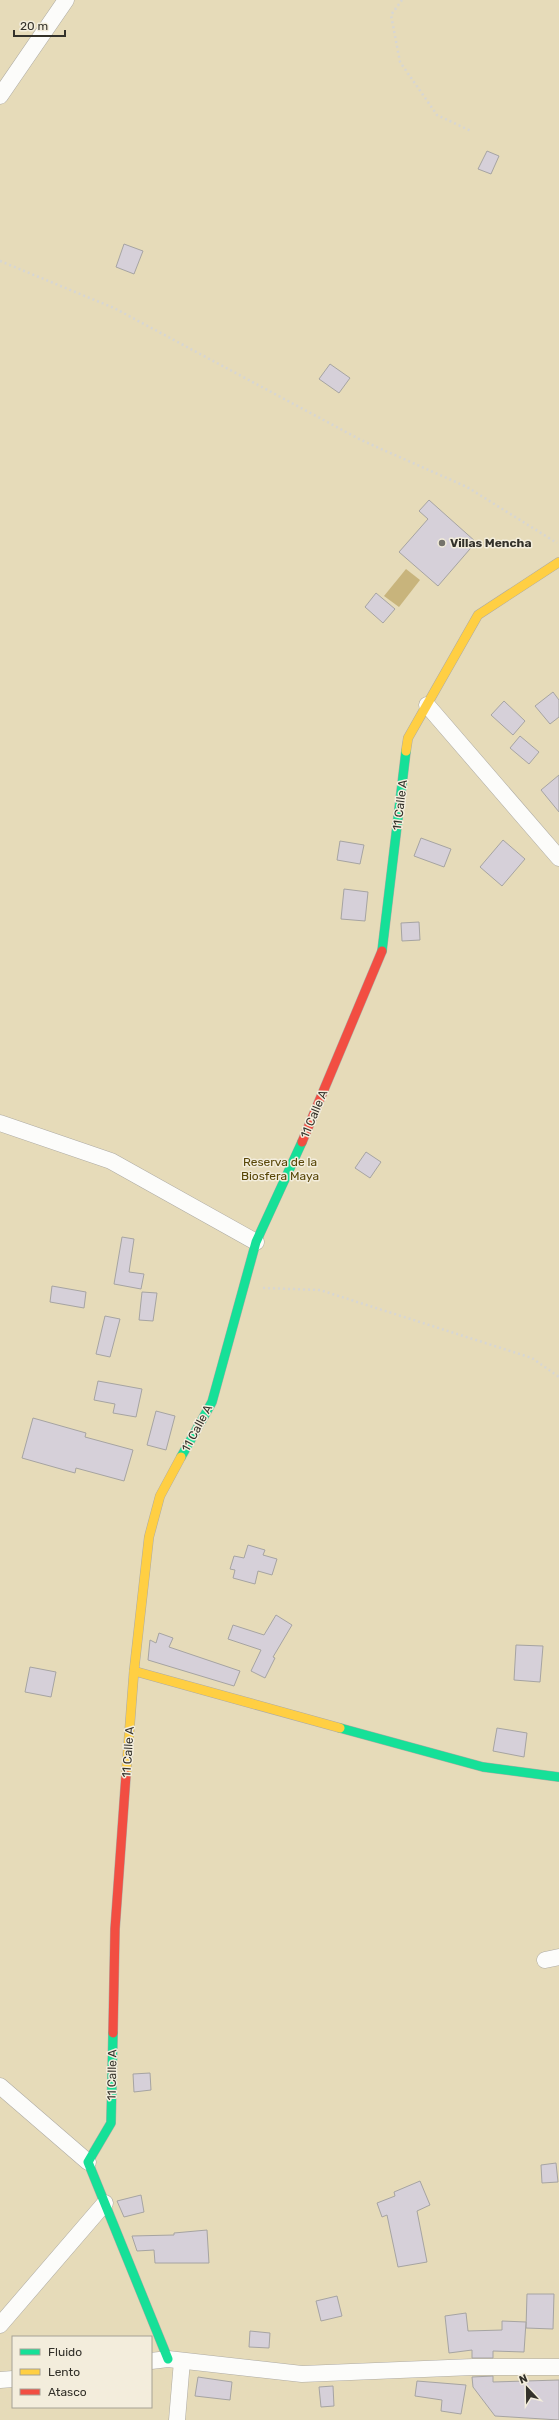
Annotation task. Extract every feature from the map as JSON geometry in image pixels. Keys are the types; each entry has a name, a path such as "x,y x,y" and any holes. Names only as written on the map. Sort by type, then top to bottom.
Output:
{"street":[{"path":"0,96 66,0"},
{"name":"11 Calle A","path":"88,2162 111,2123 115,1929 134,1671 149,1537 160,1496 212,1402 256,1242 289,1172 382,952 408,738 478,615 559,562"},
{"path":"427,705 559,858"},
{"path":"0,1123 111,1161 256,1242"},
{"path":"134,1671 483,1767 559,1777"},
{"path":"0,2086 88,2162 175,2360 177,2420"},
{"path":"0,2325 105,2202"},
{"path":"152,2361 175,2360 302,2374 473,2367 559,2367"},
{"path":"0,2380 12,2379"}],"path":[{"path":"402,0 391,15 400,62 437,116 471,131"},
{"path":"0,261 114,308 361,440 467,487 559,544"},
{"path":"243,1288 320,1290 532,1358 559,1378"}],"green space":[{"name":"Reserva de la Biosfera Maya","path":"0,0 559,0 559,2420 0,2420"}],"shaded area":[{"path":"406,569 420,580 399,607 384,596"}],"building":[{"path":"487,151 499,156 491,174 478,169"},
{"path":"124,244 143,251 134,274 116,267"},
{"path":"330,364 350,378 339,393 319,379"},
{"name":"Villas Mencha","path":"429,500 476,542 438,586 399,552 428,519 419,511"},
{"path":"376,593 395,609 383,623 365,607"},
{"path":"553,692 559,700 559,717 550,724 535,706"},
{"path":"504,701 525,721 513,735 491,715"},
{"path":"520,736 539,752 529,764 510,748"},
{"path":"559,775 559,812 541,790"},
{"path":"421,838 451,849 444,867 414,856"},
{"path":"503,840 525,859 502,886 480,867"},
{"path":"340,841 364,845 360,864 337,860"},
{"path":"344,889 368,892 365,921 341,919"},
{"path":"419,922 420,940 402,941 401,923"},
{"path":"366,1152 381,1162 370,1178 355,1168"},
{"path":"122,1237 134,1239 129,1272 144,1274 141,1289 114,1284"},
{"path":"52,1286 86,1292 84,1308 50,1302"},
{"path":"142,1292 157,1293 153,1321 139,1320"},
{"path":"105,1316 120,1319 110,1357 96,1354"},
{"path":"98,1381 142,1389 136,1417 113,1413 115,1404 94,1400"},
{"path":"156,1411 175,1416 166,1450 147,1445"},
{"path":"33,1418 86,1433 85,1437 133,1450 124,1481 76,1468 75,1473 22,1458"},
{"path":"248,1545 265,1550 263,1555 277,1559 272,1575 258,1571 255,1584 233,1578 235,1570 230,1569 234,1556 244,1558"},
{"path":"276,1615 292,1625 273,1657 275,1658 265,1678 251,1671 261,1650 228,1639 233,1625 264,1635"},
{"path":"159,1633 173,1638 169,1647 240,1671 234,1686 148,1660 150,1640 156,1643"},
{"path":"516,1645 543,1646 540,1682 514,1680"},
{"path":"30,1667 56,1672 51,1697 25,1692"},
{"path":"497,1728 527,1733 524,1757 493,1751"},
{"path":"150,2073 151,2090 134,2092 133,2074"},
{"path":"556,2163 558,2182 542,2183 541,2165"},
{"path":"420,2181 430,2205 417,2211 427,2262 398,2267 387,2215 382,2217 377,2203 395,2196 394,2192"},
{"path":"141,2195 144,2212 124,2217 117,2201"},
{"path":"207,2230 209,2263 155,2263 154,2250 137,2251 132,2236 174,2235 174,2233"},
{"path":"527,2294 554,2294 553,2329 526,2328"},
{"path":"337,2296 342,2316 321,2321 316,2301"},
{"path":"466,2313 468,2331 502,2330 502,2321 526,2322 524,2352 493,2351 493,2358 472,2358 472,2350 449,2353 445,2316"},
{"path":"250,2331 270,2333 269,2348 249,2347"},
{"path":"493,2376 493,2382 559,2380 559,2420 495,2416 473,2387 472,2377"},
{"path":"198,2377 232,2382 230,2400 195,2396"},
{"path":"417,2381 466,2385 461,2414 441,2411 442,2400 415,2396"},
{"path":"333,2386 334,2406 321,2407 319,2387"}],"traffic: fast":[{"path":"382,951 406,751"},
{"path":"181,1457 212,1402 256,1242 302,1142"},
{"path":"340,1728 483,1767 559,1777"},
{"path":"113,2033 111,2123 88,2162 168,2359"}],"traffic: slow":[{"path":"406,751 408,738 478,615 559,562"},
{"path":"126,1775 134,1671 149,1537 160,1496 181,1457"},
{"path":"134,1671 340,1728"}],"traffic: jam":[{"path":"302,1142 382,951"},
{"path":"113,2033 115,1929 126,1775"}],"place":[{"name":"Villas Mencha","path":"442,543"}]}
